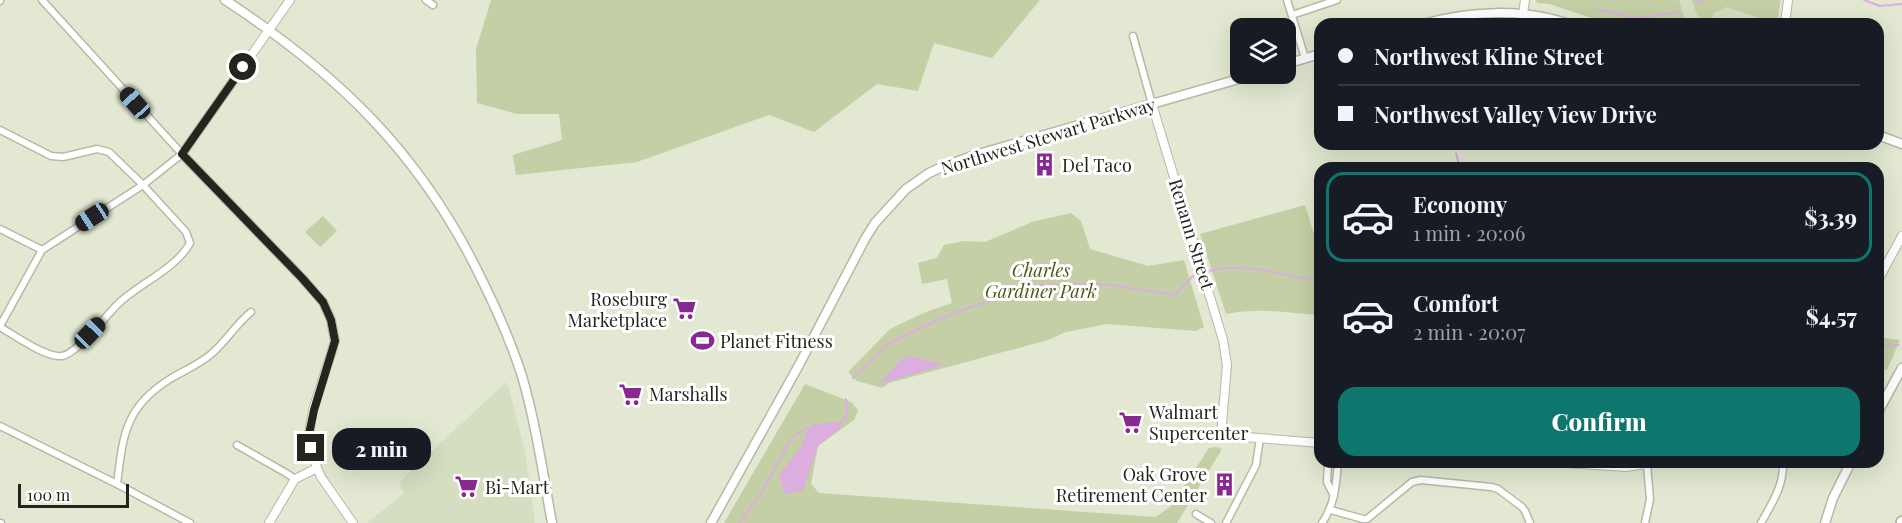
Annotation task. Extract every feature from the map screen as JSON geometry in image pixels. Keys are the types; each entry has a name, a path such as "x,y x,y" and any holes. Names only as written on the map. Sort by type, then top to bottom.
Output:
{"main road":[{"path":"225,0 270,29 329,77 387,134 432,192 468,250 499,313 522,377 540,454 552,523"},
{"path":"1451,18 1465,15 1523,14 1541,18"},
{"path":"1296,61 1314,56"},
{"name":"Northwest Stewart Parkway","path":"711,523 800,365 865,238 881,216 906,189 929,173 958,161 1230,82"},
{"path":"1884,137 1902,144"},
{"path":"1884,401 1902,368"},
{"path":"1825,523 1833,498 1848,468"}],"street":[{"path":"42,0 182,154 323,302 331,320 335,341 309,434 317,468 325,484 353,523"},
{"path":"0,130 51,156 63,158 97,149 104,150 114,156 143,184 186,232 190,243 170,265 121,301 71,352 64,356 51,356 0,326 42,250 143,184 182,154 290,0"},
{"path":"426,0 433,5"},
{"path":"1287,0 1305,58"},
{"path":"1292,15 1337,0"},
{"path":"1523,14 1524,0"},
{"path":"1786,18 1788,0"},
{"name":"Renann Street","path":"1133,36 1223,340 1227,365 1221,435 1260,438"},
{"path":"0,229 42,250"},
{"path":"1884,269 1902,236"},
{"path":"117,484 127,428 139,404 168,381 208,357 237,324 251,312"},
{"path":"0,426 190,523"},
{"path":"1226,523 1256,465 1260,438 1314,442"},
{"path":"237,445 286,472 294,479"},
{"path":"269,523 294,479 317,468"},
{"path":"1327,468 1326,483 1334,496"},
{"path":"1322,523 1331,510 1337,468"},
{"path":"1645,523 1650,499 1647,468"},
{"path":"1761,523 1778,491 1782,468"},
{"path":"1331,510 1367,519 1412,482 1421,480 1494,488 1522,507 1530,523"},
{"path":"1196,514 1211,523"}],"shaded area":[{"path":"1535,0 1781,0 1778,18 1599,18"},
{"path":"911,356 942,364 883,383 882,381 900,360"},
{"path":"506,382 525,452 535,523 367,523 404,493 399,482"},
{"path":"835,422 842,427 818,446 803,490 788,494 784,492 779,476 802,445 806,433 812,425"}],"green space":[{"path":"491,0 1040,0 992,58 934,43 918,91 877,84 814,132 769,115 637,162 516,175 513,155 562,140 559,114 517,114 477,103 476,49"},
{"path":"1536,0 1679,0 1684,18 1592,18 1549,4 1537,3"},
{"path":"1692,0 1780,0 1778,18 1759,18 1727,7 1714,13 1712,18 1701,18 1697,15"},
{"path":"1305,205 1314,234 1314,314 1261,311 1226,314 1200,234"},
{"name":"Charles Gardiner Park","path":"1071,213 1081,221 1090,249 1148,266 1184,260 1204,327 1196,331 1107,324 1066,332 1048,340 889,383 882,388 857,381 848,372 890,329 952,303 947,279 922,284 918,263 937,258 944,245 964,241 985,242 1032,222"},
{"path":"323,216 337,231 320,247 305,232"},
{"path":"1884,338 1900,340 1887,370 1884,370"},
{"path":"805,384 851,402 858,410 854,420 818,446 811,484 819,493 1155,517 1170,507 1209,448 1222,449 1177,523 724,523"}],"waterway":[{"path":"1698,2 1704,0"},
{"path":"1864,0 1880,6 1902,4"},
{"path":"1597,10 1638,18 1680,12"},
{"path":"1456,153 1458,162"},
{"path":"1205,272 1247,268 1314,281"},
{"path":"853,378 886,345 953,313 1038,285 1103,284 1175,295 1193,276 1199,274"},
{"path":"1884,345 1899,345"},
{"path":"838,426 847,415 846,399"},
{"path":"740,523 762,492 792,437 807,428 809,430"}],"place":[{"name":"Del Taco","path":"1044,165"},
{"name":"Roseburg Marketplace","path":"685,309"},
{"name":"Planet Fitness","path":"702,341"},
{"name":"Marshalls","path":"631,394"},
{"name":"Walmart Supercenter","path":"1131,422"},
{"name":"Oak Grove Retirement Center","path":"1225,484"},
{"name":"Bi-Mart","path":"467,487"}],"route":[{"path":"243,67 182,154 302,278 323,302 331,320 335,341 314,410 309,434 311,448"}]}
